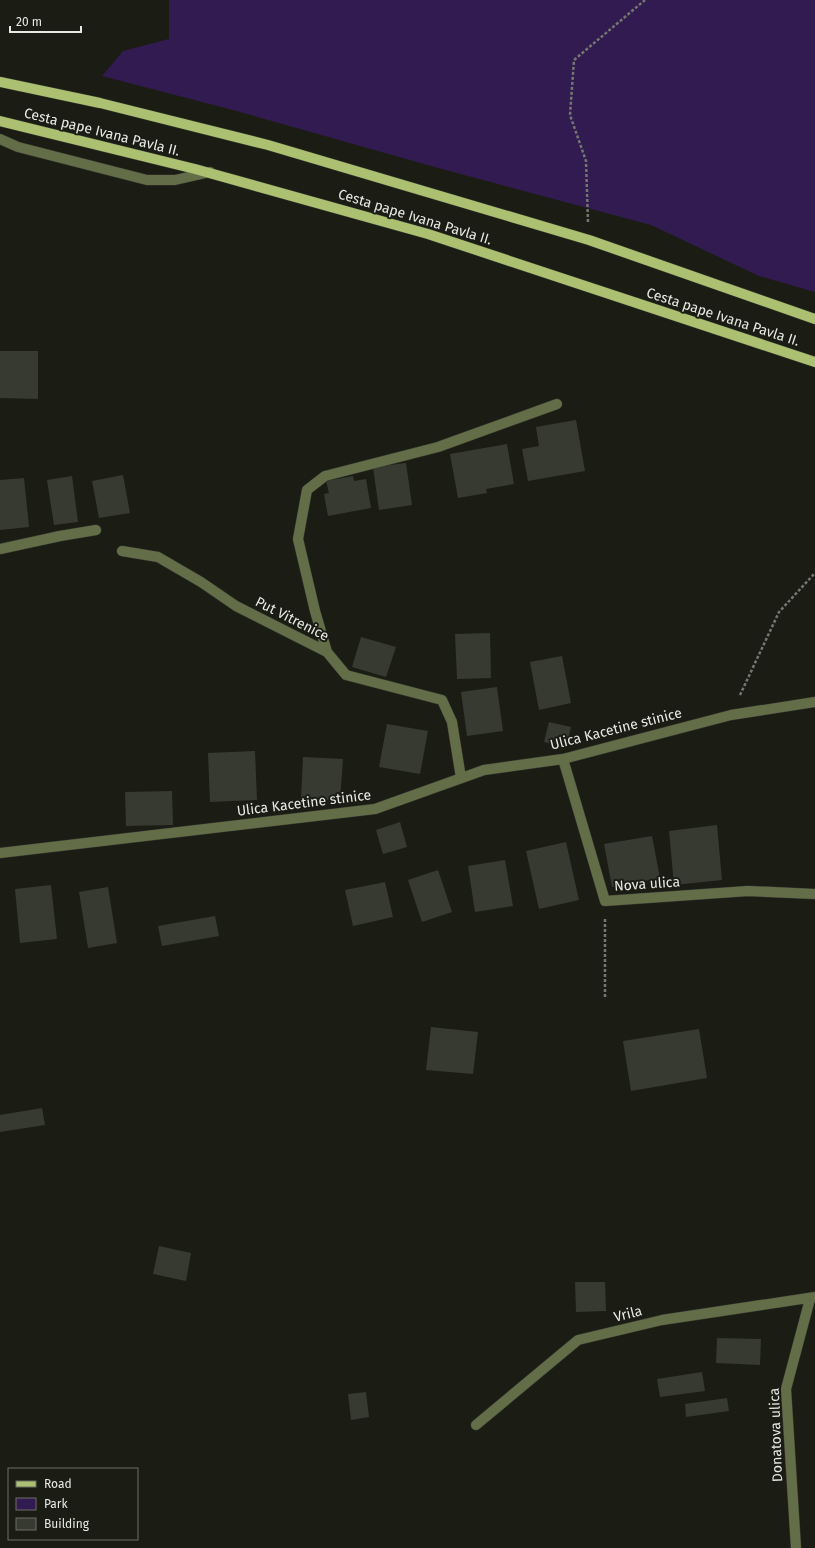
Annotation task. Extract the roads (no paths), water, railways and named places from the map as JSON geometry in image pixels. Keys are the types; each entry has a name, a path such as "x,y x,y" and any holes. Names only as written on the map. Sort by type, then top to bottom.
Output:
{"main road":[{"name":"Cesta pape Ivana Pavla II.","path":"0,82 100,103 268,145 589,240 815,319"},
{"name":"Cesta pape Ivana Pavla II.","path":"0,121 210,172 428,234 815,362"}],"street":[{"path":"0,139 18,147 147,180 174,180 210,172"},
{"path":"327,652 315,611 298,539 307,490 324,476 438,446 557,404"},
{"path":"0,549 96,530"},
{"name":"Put Vitrenice","path":"122,551 158,558 201,582 236,606 327,652 346,675 442,700 452,722 461,778"},
{"name":"Ulica Kacetine stinice","path":"0,853 375,810 484,770 563,759 731,715 815,702"},
{"name":"Nova ulica","path":"563,759 606,901 748,891 815,894"},
{"name":"Vrila","path":"476,1425 578,1340 662,1320 812,1298"},
{"name":"Donatova ulica","path":"796,1548 786,1388 812,1298"}]}
